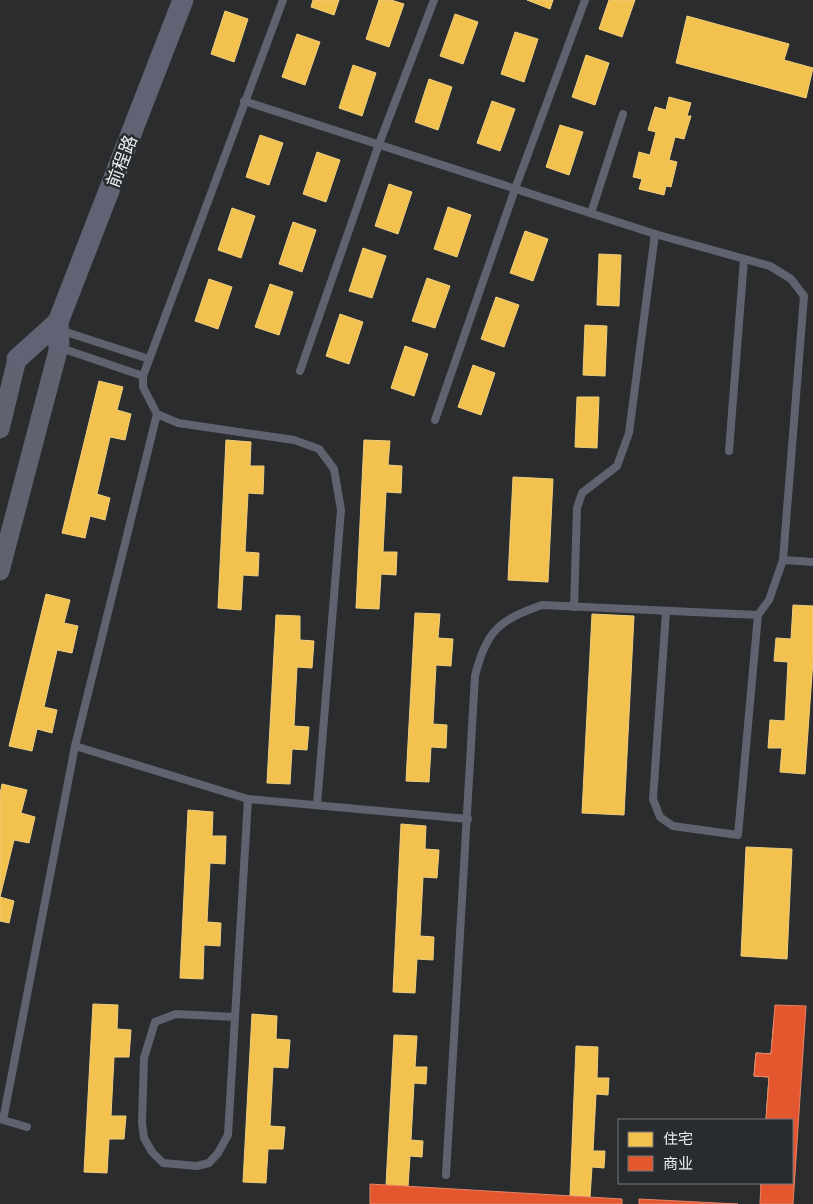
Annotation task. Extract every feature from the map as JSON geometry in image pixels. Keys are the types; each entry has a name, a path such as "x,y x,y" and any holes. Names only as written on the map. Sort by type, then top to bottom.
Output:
{"main road":[{"name":"前程路","path":"17,359 59,333 183,0"}],"street":[{"name":"前程路","path":"0,571 59,333"},
{"name":"前程路","path":"0,428 17,359"}],"lane":[{"path":"27,1127 3,1120 75,746 157,414 144,387 142,376 283,0"},
{"path":"300,371 379,144 434,0"},
{"path":"435,420 515,189 585,0"},
{"path":"244,101 655,234 770,266 791,279 804,296 783,560 769,600 758,615 738,835 673,826 660,817 653,799 666,612"},
{"path":"591,212 623,114"},
{"path":"574,607 577,508 582,493 616,466 623,452 628,433 655,234"},
{"path":"729,451 744,259"},
{"path":"59,333 148,360"},
{"path":"59,333 142,376"},
{"path":"157,414 178,423 294,440 319,449 334,469 341,510 317,805"},
{"path":"783,560 813,562"},
{"path":"446,1175 475,676 481,652 498,627 512,615 542,605 758,615"},
{"path":"75,746 248,798 468,819"},
{"path":"235,1017 176,1014 155,1022 144,1058 142,1123 144,1138 152,1152 163,1163 197,1166 209,1163 218,1153 228,1135 248,798"}],"building: 住宅":[{"path":"313,0 339,0 334,15 311,7"},
{"path":"379,0 391,0 404,4 389,47 366,39"},
{"path":"527,0 553,0 550,9"},
{"path":"609,0 635,0 622,37 599,29"},
{"path":"225,11 248,19 234,62 211,54"},
{"path":"455,14 478,22 463,64 440,56"},
{"path":"687,16 789,44 784,60 813,68 806,98 676,63"},
{"path":"515,32 538,39 524,82 501,74"},
{"path":"297,34 320,42 305,85 282,77"},
{"path":"586,55 609,63 595,105 572,97"},
{"path":"353,65 376,73 362,116 339,108"},
{"path":"429,79 452,87 438,130 415,122"},
{"path":"669,97 691,103 687,116 691,116 684,139 675,137 669,160 677,162 671,187 666,186 664,195 639,189 642,179 633,177 639,152 650,155 656,132 648,130 655,107 666,110"},
{"path":"492,101 515,109 500,151 477,143"},
{"path":"560,125 583,132 569,175 546,167"},
{"path":"260,135 283,143 269,185 246,177"},
{"path":"317,152 340,160 326,202 303,194"},
{"path":"389,184 412,192 398,234 375,226"},
{"path":"448,207 471,215 457,257 434,249"},
{"path":"232,208 255,216 241,258 218,250"},
{"path":"293,222 316,230 302,272 279,264"},
{"path":"525,231 548,239 533,281 510,273"},
{"path":"363,248 386,256 372,298 349,291"},
{"path":"599,254 621,255 619,306 597,305"},
{"path":"427,278 450,286 435,328 412,321"},
{"path":"209,279 232,287 218,329 195,321"},
{"path":"270,284 293,292 279,335 255,327"},
{"path":"496,297 519,305 504,347 481,339"},
{"path":"340,314 363,322 349,364 326,356"},
{"path":"585,325 607,326 605,376 583,375"},
{"path":"405,346 428,354 414,396 391,388"},
{"path":"473,365 495,373 481,415 458,407"},
{"path":"99,381 123,387 117,410 131,414 125,440 110,437 97,494 110,498 105,520 90,516 85,538 62,533"},
{"path":"577,397 599,397 597,448 575,447"},
{"path":"226,440 251,442 250,466 264,466 263,494 248,493 245,552 259,553 258,576 243,575 241,610 218,608"},
{"path":"364,440 390,441 388,465 402,466 401,493 386,492 383,552 397,552 396,575 381,574 379,609 356,608"},
{"path":"513,477 553,479 548,582 508,580"},
{"path":"46,594 70,600 64,623 78,626 72,653 57,650 44,707 57,710 52,733 37,729 32,751 9,746"},
{"path":"793,605 813,606 813,660 805,774 780,772 782,748 768,748 770,720 785,721 788,662 774,661 776,638 791,639"},
{"path":"415,613 440,614 438,638 453,639 451,666 436,665 433,724 447,725 446,748 431,747 429,782 406,781"},
{"path":"592,614 634,616 624,815 582,813"},
{"path":"276,615 300,616 300,640 314,641 312,668 297,667 294,726 309,727 307,750 292,749 290,784 267,783"},
{"path":"2,784 27,790 21,813 35,817 29,843 14,840 0,897 0,794"},
{"path":"188,810 213,812 212,836 226,836 225,864 210,863 207,922 221,923 220,946 204,945 203,979 180,978"},
{"path":"401,824 426,826 425,849 439,850 437,878 423,877 420,936 434,937 433,960 417,959 415,993 393,992"},
{"path":"746,847 792,849 787,959 741,956"},
{"path":"0,897 14,901 9,923 0,921"},
{"path":"93,1004 118,1005 117,1029 131,1030 129,1057 114,1057 111,1116 126,1116 124,1139 109,1139 107,1173 84,1172"},
{"path":"252,1014 277,1016 276,1039 290,1040 288,1068 273,1067 270,1126 285,1127 283,1149 268,1149 266,1183 243,1182"},
{"path":"774,1020 797,1021 790,1119 766,1119 769,1077 754,1076 756,1053 771,1054"},
{"path":"394,1035 417,1036 415,1067 427,1067 426,1084 414,1083 411,1140 423,1141 422,1157 410,1156 408,1187 386,1185"},
{"path":"576,1046 598,1047 597,1078 609,1078 608,1095 596,1094 593,1151 605,1151 604,1168 592,1167 590,1197 570,1196"},
{"path":"761,1184 786,1184 786,1189 761,1187"}],"building: 商业":[{"path":"775,1005 806,1006 793,1204 760,1204 761,1184 793,1184 793,1119 766,1119 769,1077 754,1076 756,1053 771,1054"},
{"path":"370,1184 622,1199 622,1204 370,1204"},
{"path":"639,1199 738,1204 639,1204"}]}
